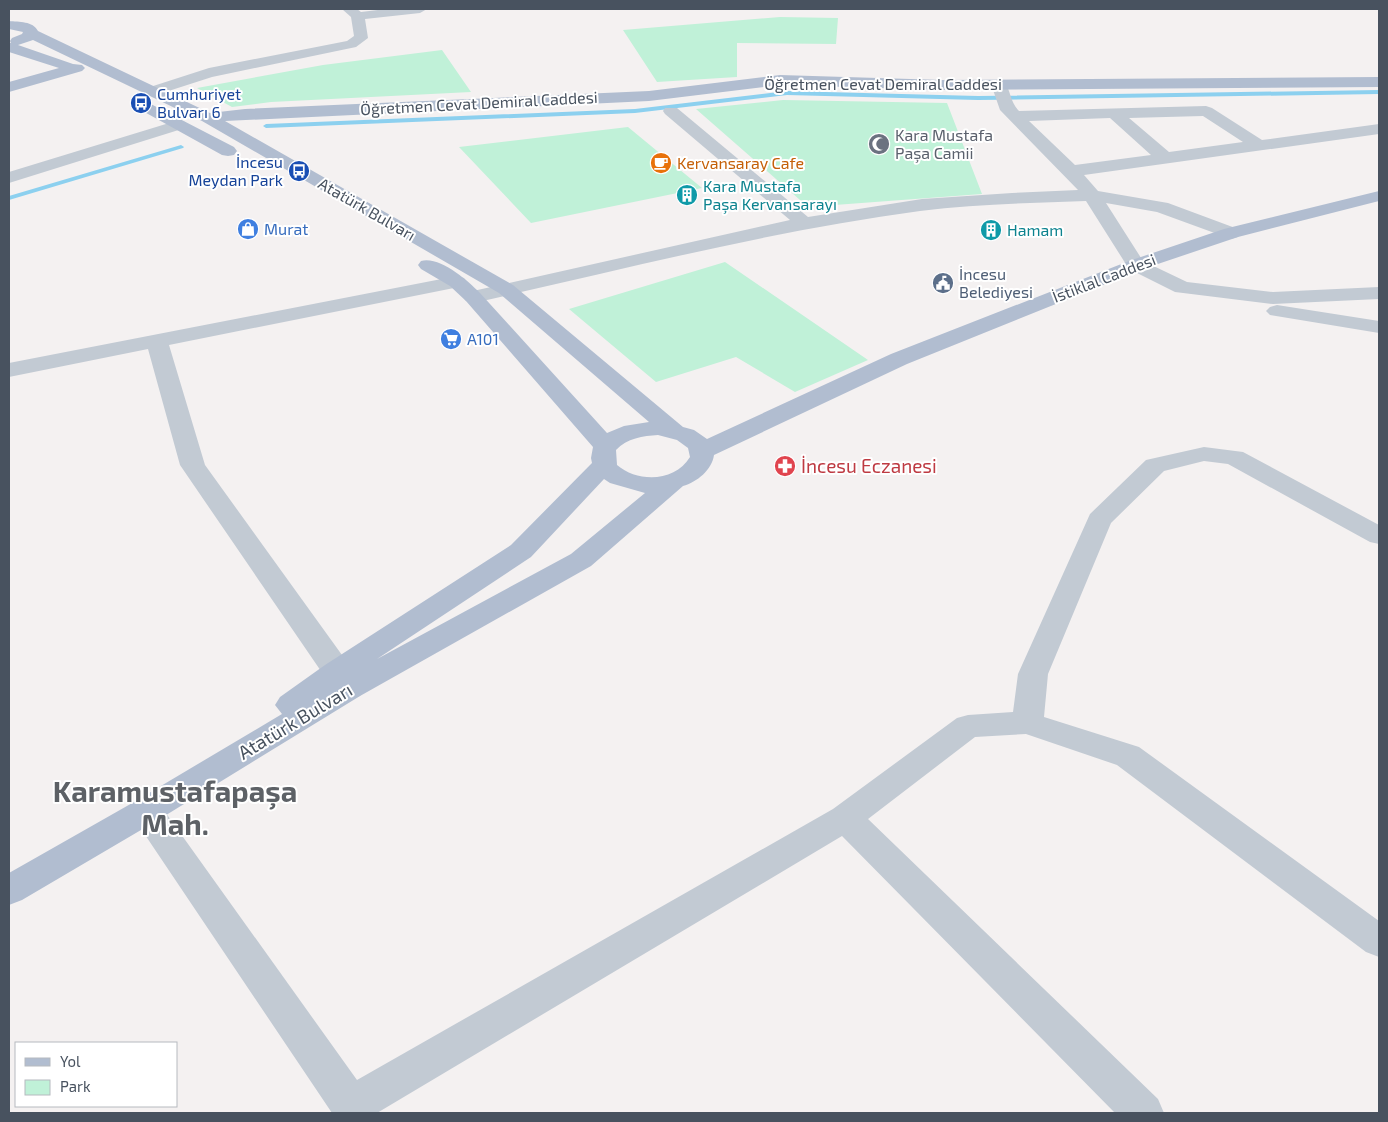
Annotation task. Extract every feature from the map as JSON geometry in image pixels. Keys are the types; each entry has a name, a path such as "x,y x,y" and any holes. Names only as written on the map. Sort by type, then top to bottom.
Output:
{"main road":[{"name":"Atatürk Bulvarı","path":"16,26 179,126 241,159"},
{"path":"9,45 22,40 16,26"},
{"name":"Atatürk Bulvarı","path":"9,45 83,66 153,91 208,118 506,289 673,430"},
{"path":"9,87 83,66"},
{"name":"Öğretmen Cevat Demiral Caddesi","path":"208,118 245,114 649,96 780,80 943,85 1006,100 1379,82"},
{"name":"İstiklal Caddesi","path":"702,451 899,359 1136,265 1231,233 1379,196"},
{"name":"Atatürk Bulvarı","path":"9,890 146,810 342,680 520,550 605,455 614,438 627,432 650,428 673,430 687,435 696,442 702,451 702,460 697,469 687,477 673,482 648,484 623,480 611,474 605,455 465,289 412,256"},
{"name":"Atatürk Bulvarı","path":"342,680 581,560 673,482"}],"street":[{"path":"153,91 209,73 351,44 361,38 354,13 420,9"},
{"path":"1006,100 1115,114 1206,111 1258,145"},
{"path":"1006,100 1092,195 1136,265 1182,288 1273,298 1379,293"},
{"path":"671,111 804,223"},
{"path":"1115,114 1165,158"},
{"path":"9,178 179,126"},
{"path":"1071,171 1379,129"},
{"path":"9,370 157,341 465,289 506,289 804,223 922,204 1092,195 1161,207 1231,233"},
{"path":"1223,292 1260,308 1379,327"},
{"path":"157,341 193,465 342,680"},
{"path":"1027,723 1033,674 1099,520 1155,465 1204,454 1234,457 1379,536"},
{"path":"146,810 354,1109 845,818 968,726 1027,723 1128,756 1379,942"},
{"path":"845,818 1143,1113"}],"green space":[{"path":"780,17 838,18 836,44 737,43 737,77 657,82 623,30"},
{"path":"442,50 471,92 271,102 232,107 197,88 323,65"},
{"path":"783,100 947,103 982,194 808,207 696,109"},
{"path":"628,127 702,188 531,223 459,147"},
{"path":"725,262 868,360 795,392 736,357 656,382 569,309"}],"waterway":[{"path":"266,126 635,111 787,93 978,98 1379,92"},
{"path":"9,198 181,147"}],"place":[{"name":"Cumhuriyet Bulvarı 6","path":"141,103"},
{"name":"Kara Mustafa Paşa Camii","path":"879,144"},
{"name":"Kervansaray Cafe","path":"661,163"},
{"name":"İncesu Meydan Park","path":"299,171"},
{"name":"Kara Mustafa Paşa Kervansarayı","path":"687,195"},
{"name":"Murat","path":"248,229"},
{"name":"Hamam","path":"991,230"},
{"name":"İncesu Belediyesi","path":"943,283"},
{"name":"A101","path":"451,339"},
{"name":"İncesu Eczanesi","path":"785,466"}],"district":[{"name":"Karamustafapaşa Mah.","path":"175,809"}]}
